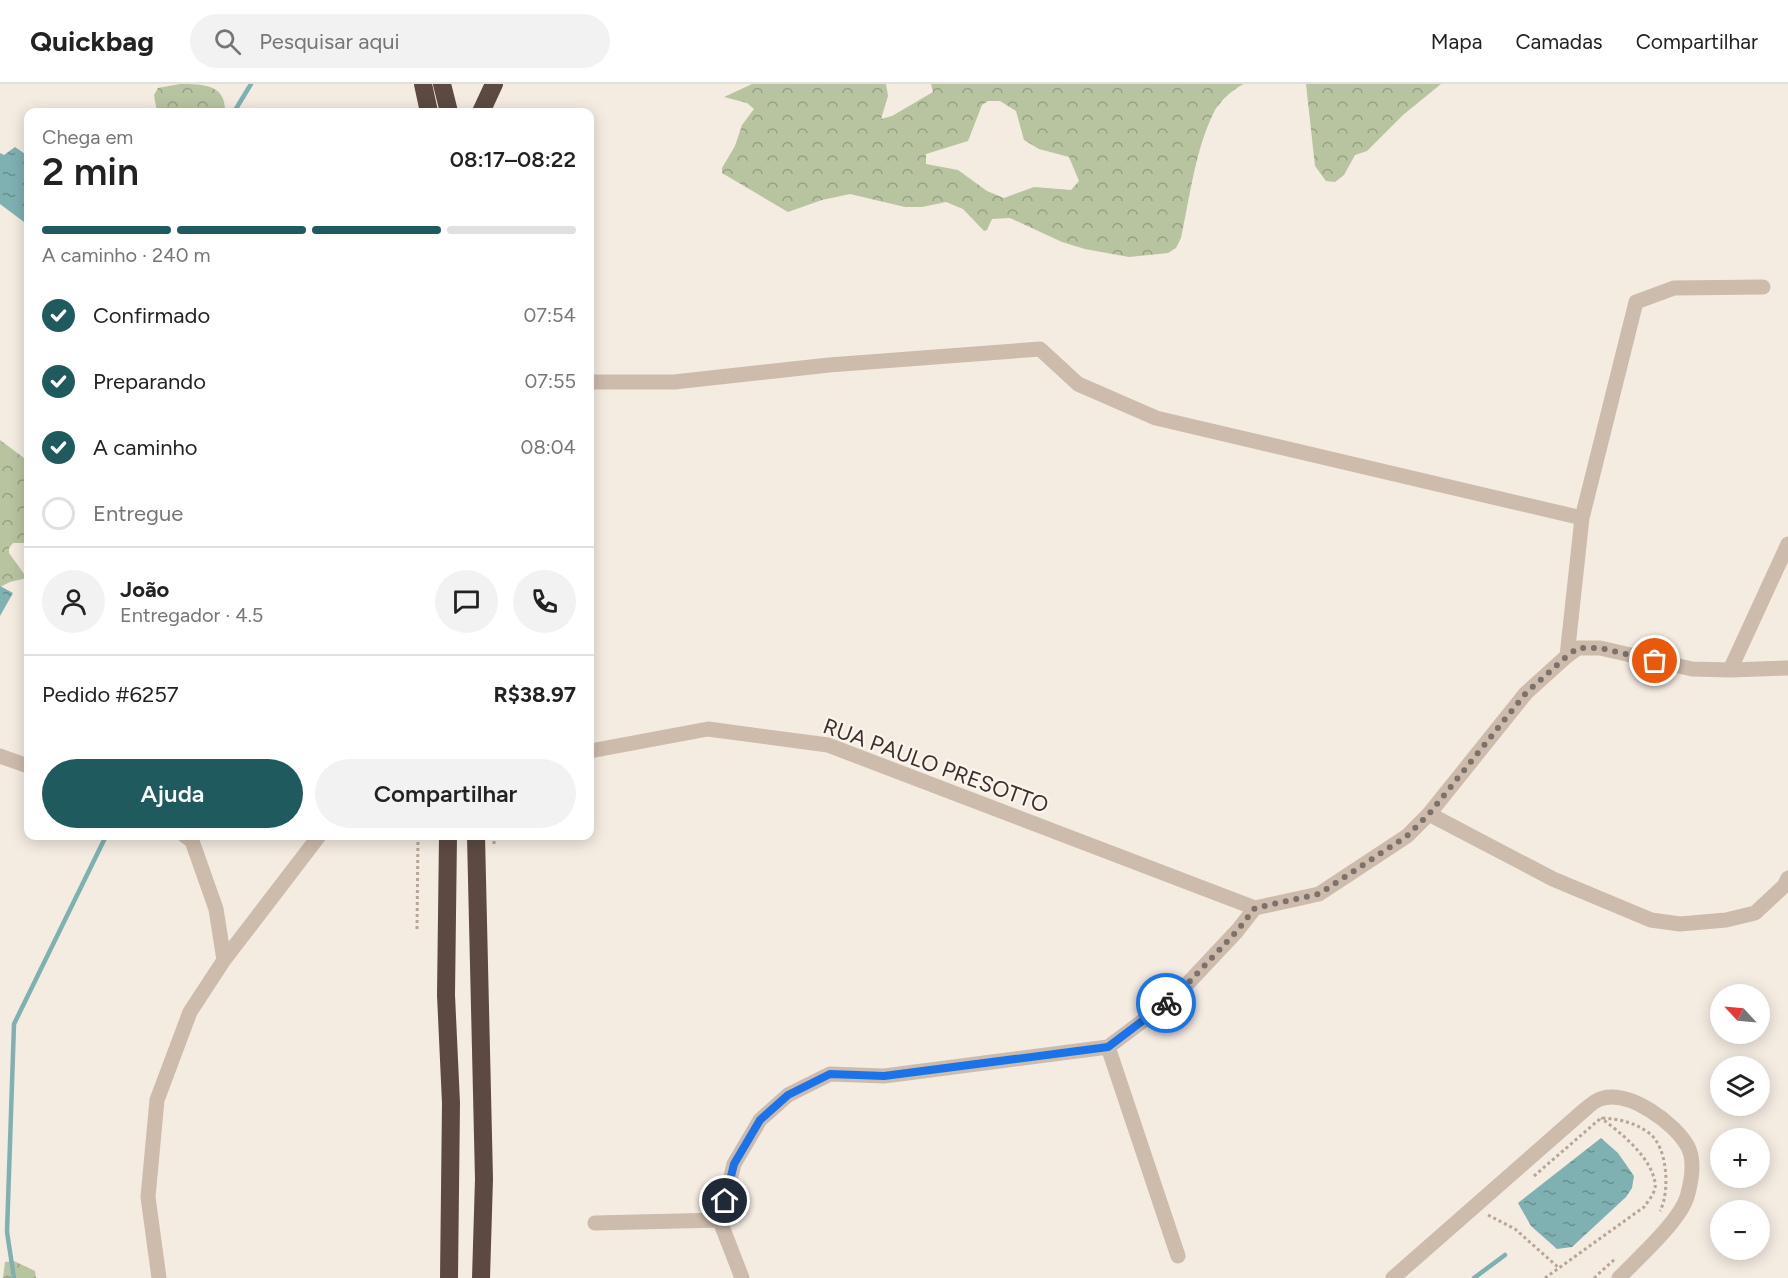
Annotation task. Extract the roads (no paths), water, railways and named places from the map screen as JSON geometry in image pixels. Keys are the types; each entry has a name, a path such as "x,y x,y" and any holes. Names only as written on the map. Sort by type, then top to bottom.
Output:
{"highway":[{"path":"423,84 428,108"},
{"path":"442,84 447,108"},
{"path":"483,108 494,84"},
{"path":"448,840 446,995 451,1103 449,1278"},
{"path":"476,840 484,1179 481,1278"}],"street":[{"path":"1567,656 1582,518 1636,302 1674,288 1763,287"},
{"path":"594,382 674,382 829,365 1040,349 1078,384 1156,418 1582,518"},
{"path":"1730,670 1788,544"},
{"path":"742,1278 720,1221 734,1164 760,1120 788,1095 830,1074 884,1076 1108,1047 1176,996 1237,931 1255,908 1319,894 1407,836 1429,814 1526,693 1578,648 1600,648 1692,669 1788,668"},
{"name":"RUA PAULO PRESOTTO","path":"594,750 708,729 828,745 1255,908"},
{"path":"0,756 24,765"},
{"path":"1429,814 1553,879 1651,920 1680,924 1726,920 1755,913 1784,886 1788,878"},
{"path":"191,840 216,909 224,960"},
{"path":"159,1278 148,1197 158,1100 190,1012 224,960 316,840"},
{"path":"1108,1047 1178,1256"},
{"path":"1393,1278 1582,1112 1599,1099 1617,1096 1644,1106 1675,1129 1689,1149 1692,1168 1686,1199 1666,1230 1619,1278"},
{"path":"595,1223 721,1220"}],"water":[{"path":"15,147 24,153 24,222 0,204 0,153 4,155"},
{"path":"0,586 13,593 0,616"},
{"path":"1601,1138 1618,1153 1634,1176 1632,1188 1626,1197 1572,1247 1557,1249 1531,1226 1518,1203"}],"waterway":[{"path":"236,108 251,84"},
{"path":"14,1278 7,1232 14,1024 104,840"},
{"path":"1474,1278 1505,1255"}]}
